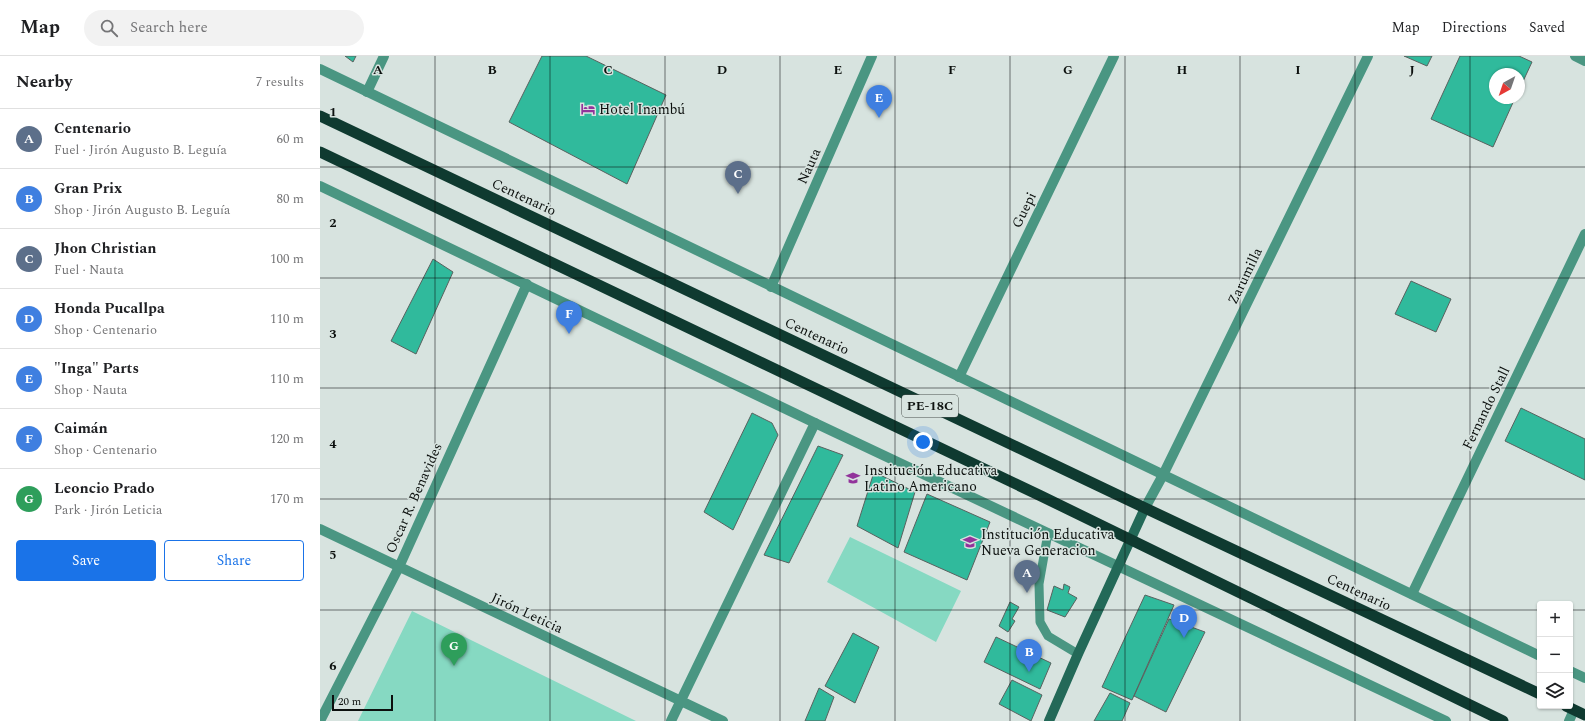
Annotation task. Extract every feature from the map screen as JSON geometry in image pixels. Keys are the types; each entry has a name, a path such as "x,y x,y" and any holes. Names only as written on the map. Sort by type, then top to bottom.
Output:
{"highway":[{"name":"Centenario","path":"320,116 1537,693"},
{"name":"PE-18C","path":"320,152 1131,540 1503,721"},
{"path":"1572,709 1585,715"}],"main road":[{"path":"1049,721 1145,508"}],"street":[{"path":"367,92 384,56"},
{"name":"Nauta","path":"771,287 872,56"},
{"name":"Guepi","path":"959,377 1114,56"},
{"name":"Zarumilla","path":"1145,508 1163,475 1368,56"},
{"path":"1575,56 1585,61"},
{"path":"320,69 1537,655"},
{"path":"320,186 815,423 1446,721"},
{"name":"Fernando Stall","path":"1412,594 1585,234"},
{"name":"Oscar R. Benavides","path":"320,721 398,567 527,284"},
{"path":"671,721 815,423"},
{"name":"Jirón Leticia","path":"320,529 723,721"},
{"path":"1573,672 1585,678"},
{"path":"1569,721 1570,709"}],"lane":[{"path":"1048,533 1039,584 1040,622 1048,636 1078,654"}],"green space":[{"path":"850,537 961,591 936,642 827,582"},
{"path":"412,611 636,721 358,721"}],"building":[{"path":"345,56 356,56 353,62"},
{"name":"Hotel Inambú","path":"542,56 586,56 666,95 627,184 509,122"},
{"path":"1404,56 1432,56 1427,66"},
{"path":"1460,56 1519,56 1532,62 1525,77 1525,68 1489,68 1489,104 1512,104 1493,147 1431,119"},
{"path":"433,259 453,272 416,354 391,341"},
{"path":"1411,281 1451,299 1436,332 1395,314"},
{"path":"1521,408 1585,439 1585,480 1505,441"},
{"path":"752,413 772,423 778,435 733,530 704,512"},
{"path":"818,446 843,455 789,563 764,555"},
{"path":"874,472 915,492 898,548 857,526"},
{"path":"927,494 990,522 967,580 904,552"},
{"path":"1064,584 1070,587 1068,593 1077,598 1065,617 1047,610 1054,586 1063,590"},
{"path":"1145,595 1174,605 1132,700 1102,687"},
{"path":"1010,602 1019,607 1012,619 1015,621 1008,632 999,626"},
{"path":"1169,619 1205,632 1166,712 1134,696"},
{"path":"853,633 879,647 855,703 825,686"},
{"path":"996,637 1051,663 1040,689 984,662"},
{"path":"1012,680 1042,695 1031,721 999,704"},
{"path":"819,688 834,697 825,721 805,721"},
{"path":"1110,693 1130,703 1122,721 1094,721"}],"place":[{"name":"Hotel Inambú","path":"588,109"},
{"name":"\"Inga\" Parts","path":"879,118"},
{"name":"Jhon Christian","path":"738,194"},
{"name":"Caimán","path":"569,334"},
{"name":"Institución Educativa Latino Americano","path":"853,478"},
{"name":"Institución Educativa Nueva Generacion","path":"970,542"},
{"name":"Centenario","path":"1027,593"},
{"name":"Honda Pucallpa","path":"1184,638"},
{"name":"Leoncio Prado","path":"454,666"},
{"name":"Gran Prix","path":"1029,672"}]}
